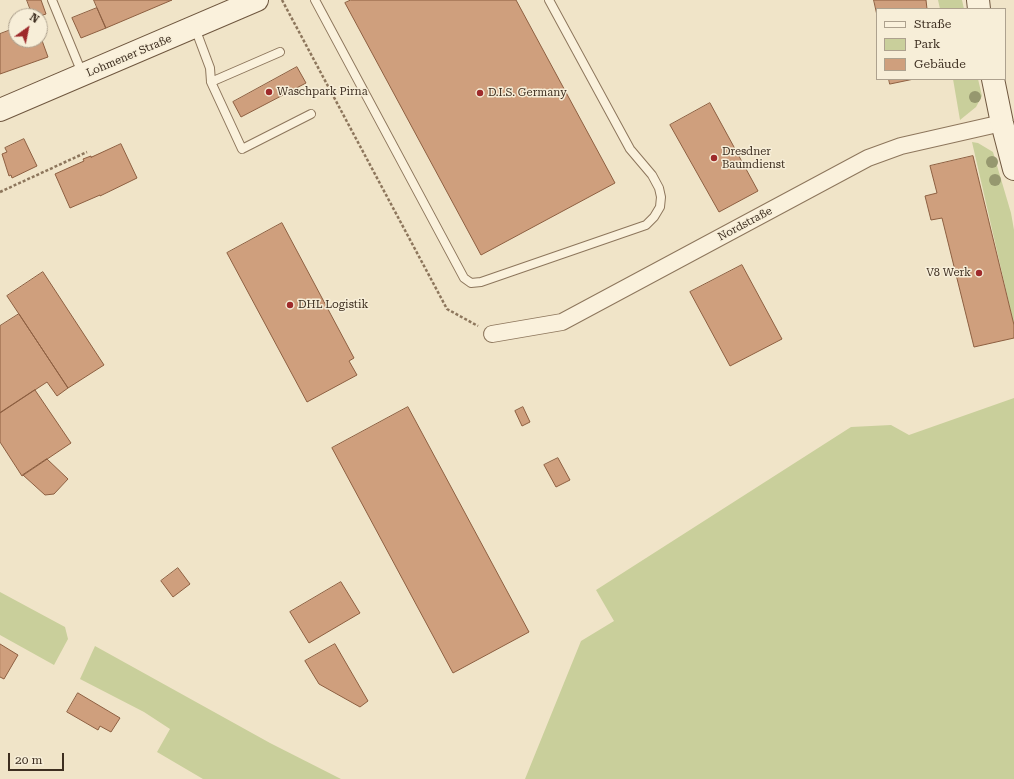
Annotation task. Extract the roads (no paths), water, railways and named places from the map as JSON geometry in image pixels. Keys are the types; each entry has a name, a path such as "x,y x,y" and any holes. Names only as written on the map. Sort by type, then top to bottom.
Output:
{"main road":[{"name":"Lohmener Straße","path":"0,110 257,0"},
{"path":"994,80 1002,123 1014,169"}],"street":[{"name":"Nordstraße","path":"492,334 562,322 868,158 901,146 1002,123"}],"lane":[{"path":"52,0 83,75"},
{"path":"315,0 464,278 471,283 481,282 646,224 654,218 660,207 661,197 659,188 652,175 630,149 549,0"},
{"path":"195,27 210,68 211,82 242,149 311,114"},
{"path":"211,82 280,52"}],"place":[{"name":"Waschpark Pirna","path":"269,92"},
{"name":"D.I.S. Germany","path":"480,93"},
{"name":"Dresdner Baumdienst","path":"714,158"},
{"name":"V8 Werk","path":"979,273"},
{"name":"DHL Logistik","path":"290,305"}]}
